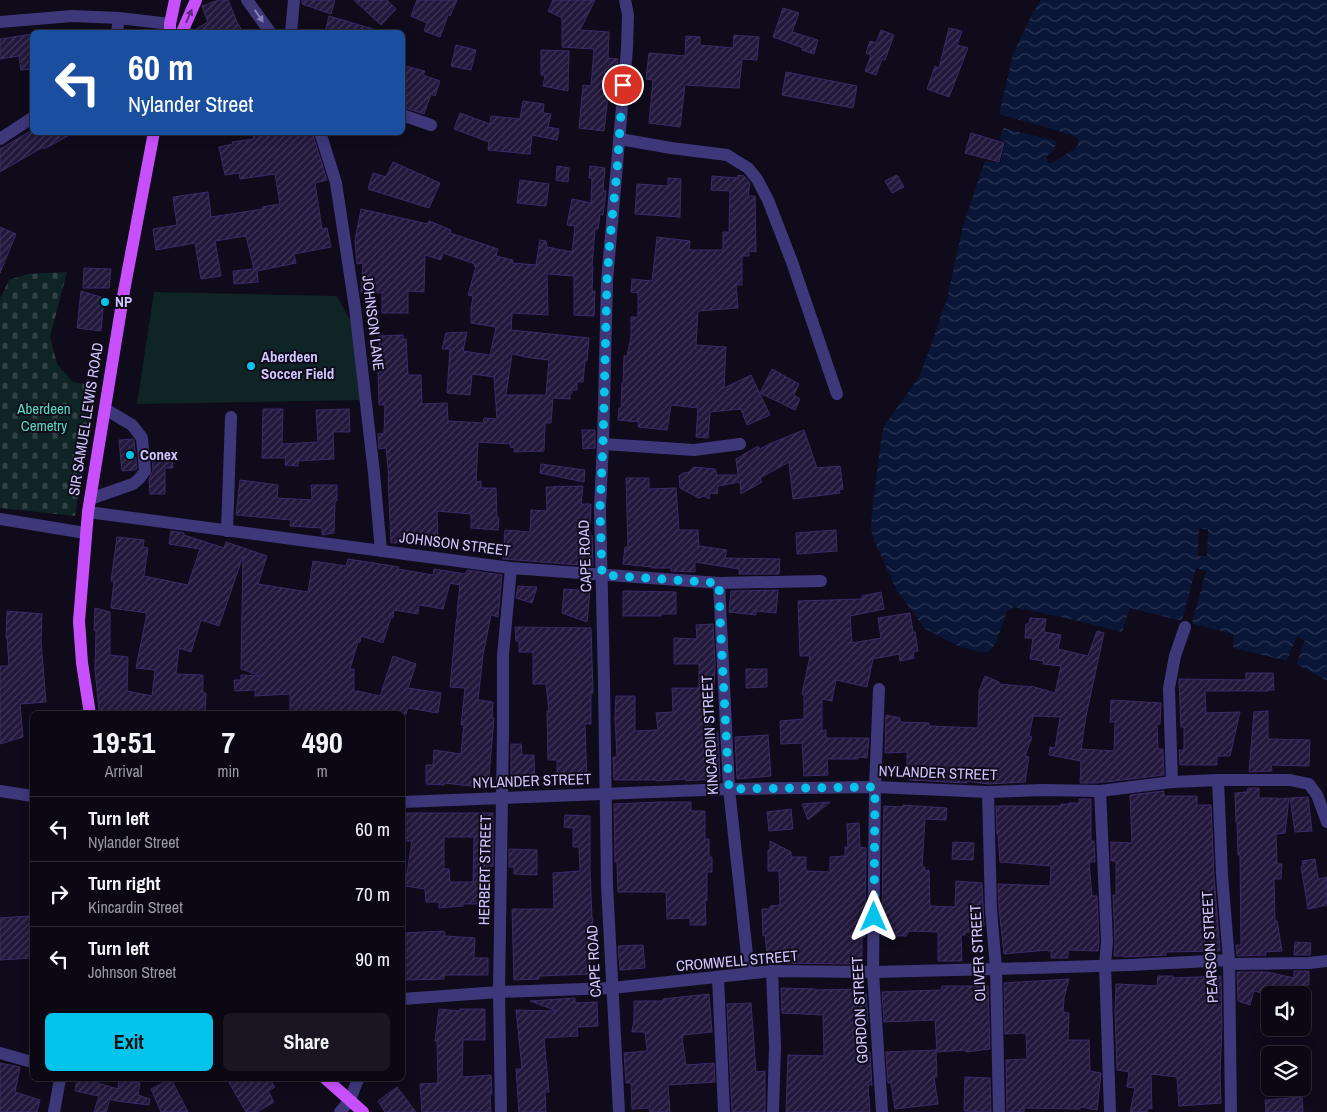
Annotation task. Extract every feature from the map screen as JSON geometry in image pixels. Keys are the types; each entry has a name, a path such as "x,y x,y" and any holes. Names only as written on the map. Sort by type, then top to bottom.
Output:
{"main road":[{"path":"170,28 175,0"},
{"path":"183,30 196,0"},
{"name":"SIR SAMUEL LEWIS ROAD","path":"90,711 78,621 89,505 124,291 153,135"},
{"path":"328,1081 363,1112"}],"street":[{"path":"248,0 269,30"},
{"path":"290,30 294,0"},
{"name":"CAPE ROAD","path":"619,1112 607,885 600,508 607,281 627,48 628,15 625,0"},
{"path":"0,22 72,16 119,18 170,28"},
{"path":"117,30 119,18"},
{"path":"405,116 430,125"},
{"path":"0,138 30,119"},
{"name":"JOHNSON LANE","path":"321,135 336,184 355,308 381,551"},
{"path":"620,140 727,155 748,168 757,179 768,200 792,262 837,394"},
{"path":"89,505 133,484 145,471 142,438 132,425 104,409"},
{"path":"227,530 231,417"},
{"path":"603,444 694,450 740,444"},
{"name":"JOHNSON STREET","path":"89,505 227,530 511,568 719,583 821,581"},
{"path":"0,519 86,533"},
{"name":"HERBERT STREET","path":"501,1112 499,992 503,656 511,568"},
{"name":"KINCARDIN STREET","path":"719,583 729,789 749,974"},
{"path":"1172,782 1168,688 1175,656 1185,627"},
{"name":"GORDON STREET","path":"880,689 875,787 873,972 882,1112"},
{"name":"PEARSON STREET","path":"1218,780 1222,875 1229,962 1231,1112"},
{"name":"NYLANDER STREET","path":"405,802 729,789 875,787 988,792 1042,790 1100,791 1172,782 1290,780 1309,784 1317,795 1327,822"},
{"path":"0,791 30,796"},
{"path":"1100,791 1107,941 1105,966 1110,1112"},
{"name":"OLIVER STREET","path":"988,792 996,969 999,1112"},
{"path":"1229,962 1309,963 1327,961"},
{"name":"CROMWELL STREET","path":"405,999 499,992 612,988 772,971 873,972 1229,962"},
{"path":"772,971 775,1046 773,1112"},
{"path":"718,977 724,1112"},
{"path":"0,1054 30,1062"},
{"path":"54,1112 60,1081"},
{"path":"340,1112 350,1100 357,1081"}],"green space":[{"name":"Aberdeen Cemetry","path":"67,272 50,337 57,364 73,382 95,386 75,516 0,508 0,299 9,280 28,274"},
{"name":"Aberdeen Soccer Field","path":"154,292 337,296 356,331 362,400 137,404"}],"water":[{"path":"1041,0 1327,0 1327,681 1292,662 1233,648 1233,634 1130,608 1122,632 1014,607 1007,611 996,643 989,652 980,652 958,646 924,628 896,589 874,540 871,528 873,503 884,426 919,377 947,299 963,226 985,161 1000,163 1006,142 999,140 1004,127 1057,142 1053,152 1046,157 1050,164 1078,145 1077,138 1071,135 999,114 1013,54"}],"pier":[{"path":"1005,116 1071,135 1077,138 1078,145 1050,164 1046,157 1053,152 1057,142 1010,130 1004,127 1004,125 1058,140 1059,143 1055,154 1050,157 1051,160 1073,147 1075,140 1005,118"},
{"path":"1199,529 1208,529 1207,556 1198,556"},
{"path":"1196,568 1206,571 1191,626 1181,624"},
{"path":"1297,637 1305,641 1295,667 1286,663"}],"building":[{"path":"219,0 228,0 242,30 194,30 208,22 202,6"},
{"path":"302,0 335,0 331,14 302,4"},
{"path":"354,0 387,0 396,9 381,25"},
{"path":"417,0 457,0 450,16 448,15 440,37 424,31 427,23 411,16"},
{"path":"553,0 595,0 580,30 609,32 608,58 618,59 616,79 610,79 604,131 579,128 583,85 591,86 594,49 562,47 562,18 548,11"},
{"path":"783,8 799,13 792,32 818,40 814,54 773,37"},
{"path":"329,16 373,29 373,30 326,30"},
{"path":"949,28 962,31 957,45 968,48 949,97 927,89 935,66 939,68"},
{"path":"881,30 894,35 885,60 882,59 876,75 865,71 871,55 866,53 870,41 876,43"},
{"path":"30,34 30,69 21,70 19,56 0,59 0,39"},
{"path":"734,35 759,37 757,60 742,59 739,88 685,85 680,127 649,123 653,80 646,79 649,53 685,56 686,36 700,37 700,45 733,48"},
{"path":"456,45 476,50 471,70 451,66"},
{"path":"541,50 569,51 568,91 543,86 545,75 541,75"},
{"path":"405,66 425,71 423,75 440,81 435,96 431,94 424,114 405,108"},
{"path":"786,72 857,86 853,108 782,95"},
{"path":"523,101 544,104 543,113 551,114 548,127 559,129 557,140 532,135 530,154 488,150 489,142 454,129 460,113 490,124 491,116 520,119"},
{"path":"29,132 30,135 70,135 44,149 43,147 0,172 0,149"},
{"path":"971,133 1004,143 999,162 965,153"},
{"path":"253,135 313,135 327,180 315,183 322,229 327,228 331,247 294,254 296,263 257,271 258,282 234,284 233,271 254,269 246,236 215,241 221,276 201,279 195,243 156,250 153,229 177,225 173,197 208,192 211,217 263,209 262,207 280,204 275,174 240,179 239,173 225,175 219,147 233,144 232,142 254,139"},
{"path":"393,162 440,183 429,208 368,189 373,173 386,177"},
{"path":"557,166 569,168 568,182 556,180"},
{"path":"590,166 605,168 603,190 606,191 603,215 600,214 598,229 595,229 592,267 592,291 595,291 594,316 574,315 574,276 547,274 548,315 512,313 511,330 589,338 583,382 577,382 577,390 572,390 570,399 553,398 551,423 545,423 544,451 514,452 515,448 510,447 511,444 478,442 476,482 481,481 481,488 496,488 497,518 499,518 498,530 471,528 471,514 437,511 438,542 391,543 386,448 379,449 378,434 384,433 385,405 379,405 378,372 381,372 379,336 403,335 403,339 406,339 408,375 421,375 422,404 447,403 448,421 483,423 484,418 497,419 494,377 472,374 470,395 447,393 450,349 442,349 446,333 467,332 463,351 490,355 496,327 471,323 473,296 468,295 475,264 443,253 441,260 425,255 424,292 408,291 408,313 382,313 382,293 361,292 363,263 357,264 355,240 361,209 428,224 429,221 451,230 450,233 498,249 496,256 513,260 512,263 536,265 540,240 546,241 547,247 572,252 575,226 567,225 572,199 591,203 592,178 589,178","holes":["512,354 549,360 546,395 506,395"]},
{"path":"738,175 744,176 750,183 748,196 755,196 756,252 749,251 749,256 742,256 742,285 736,285 738,308 698,311 696,345 726,347 724,388 751,375 770,415 747,425 741,409 710,412 708,438 696,437 698,408 671,405 667,430 638,427 639,422 618,420 619,408 621,408 624,356 627,356 631,337 631,317 638,317 638,293 631,292 632,279 652,281 657,237 690,241 689,250 723,250 723,232 729,232 730,191 711,190 712,176 738,178"},
{"path":"897,175 904,187 892,193 885,181"},
{"path":"668,178 681,179 680,217 635,214 637,184 668,186"},
{"path":"520,180 549,184 546,206 517,203"},
{"path":"0,227 16,234 0,273"},
{"path":"84,268 111,269 109,288 83,288"},
{"path":"81,291 104,298 101,331 77,328"},
{"path":"772,369 799,384 794,395 800,399 795,410 760,393"},
{"path":"263,409 283,409 282,444 318,442 316,410 349,409 350,432 333,432 334,459 298,461 298,466 285,465 286,458 262,458"},
{"path":"582,430 595,430 595,448 583,449"},
{"path":"804,430 817,468 840,466 843,489 839,490 840,493 793,499 789,462 760,478 762,482 741,494 740,482 718,486 717,494 710,493 709,499 704,496 699,498 680,488 679,476 689,472 694,467 715,469 717,475 738,475 736,459 758,446 760,449"},
{"name":"Conex","path":"133,439 137,469 122,471 119,440"},
{"path":"152,458 172,458 173,468 165,468 165,494 150,494 149,479 153,470"},
{"path":"541,464 585,470 584,482 540,473"},
{"path":"626,478 649,478 649,489 676,488 679,530 698,530 699,546 727,550 725,558 780,559 779,574 739,574 739,569 695,562 695,572 671,571 671,568 652,568 623,564 625,547 628,547"},
{"path":"240,480 278,485 277,498 312,500 311,485 337,485 334,533 322,535 322,528 290,526 291,520 236,515"},
{"path":"583,486 581,504 591,504 590,535 592,535 593,566 503,559 505,530 530,532 531,510 547,511 546,487"},
{"path":"836,530 837,551 797,554 796,533"},
{"path":"171,531 184,533 184,535 224,548 226,542 267,556 258,584 308,592 313,561 346,566 348,559 399,567 398,569 433,575 434,569 466,574 467,570 502,575 498,617 491,615 483,655 478,700 493,702 492,718 494,718 488,788 444,783 444,785 426,784 426,765 433,765 434,750 461,754 464,724 461,725 465,688 450,687 460,585 450,583 443,609 419,605 418,614 394,610 393,618 391,617 383,643 361,636 350,669 354,669 354,692 358,691 380,696 393,656 416,664 408,688 441,693 438,713 408,708 406,714 405,711 290,711 290,694 255,696 255,690 235,691 234,680 241,680 241,675 260,676 241,669 243,556 219,626 201,620 191,652 179,648 176,674 203,675 203,693 206,693 205,711 99,710 95,669 95,608 110,612 110,655 128,657 127,691 152,696 155,670 136,668 147,613 111,608 114,581 111,581 117,537 144,540 143,547 148,548 144,576 188,585 200,549 169,544"},
{"path":"518,586 537,587 532,603 516,598"},
{"path":"564,589 590,591 587,622 562,613"},
{"path":"778,590 776,613 756,611 756,615 729,612 731,591"},
{"path":"623,591 676,592 676,614 623,616"},
{"path":"881,592 884,609 850,616 852,643 881,638 878,618 910,613 918,651 913,652 914,658 900,661 899,654 873,659 867,687 836,680 832,701 822,699 822,731 826,730 826,738 869,738 867,758 827,759 828,775 804,776 802,743 781,744 780,721 804,719 804,695 802,694 810,656 800,656 798,601 862,599 862,596"},
{"path":"7,611 42,614 41,641 46,702 20,704 23,737 0,744 0,666 9,666 6,638"},
{"path":"1030,618 1046,619 1044,632 1061,635 1058,649 1088,656 1097,631 1104,633 1086,716 1081,749 1114,751 1115,722 1110,722 1111,700 1161,703 1160,724 1157,724 1158,749 1163,749 1164,775 1099,783 1080,783 1081,761 1049,755 1050,747 1055,748 1060,717 1033,716 1029,736 1032,737 1025,756 1029,757 1025,782 988,784 967,781 967,783 910,780 910,774 907,774 907,752 885,753 886,715 900,718 900,722 929,723 929,726 978,728 979,691 985,676 999,682 999,684 1031,686 1055,693 1061,666 1043,664 1044,661 1030,659 1033,638 1025,638 1026,624 1029,624"},
{"path":"713,624 714,693 706,693 712,733 718,732 720,780 614,780 613,757 617,757 616,696 635,696 635,731 658,730 656,713 673,712 672,688 699,688 699,664 674,664 674,638 697,639 696,625"},
{"path":"515,627 591,628 593,693 591,693 591,724 585,724 587,782 557,781 557,760 548,760 547,711 549,711 546,684 533,684 533,652 519,652 519,641 516,641"},
{"path":"746,669 767,669 767,687 746,688"},
{"path":"1246,673 1273,673 1274,690 1205,691 1206,713 1240,712 1230,756 1217,756 1217,765 1180,765 1179,750 1184,750 1184,727 1181,727 1179,679 1246,680"},
{"path":"1268,711 1268,739 1310,740 1309,766 1271,765 1272,771 1249,772 1254,712"},
{"path":"768,735 771,776 737,779 735,737"},
{"path":"511,744 521,744 522,755 534,755 535,785 511,785"},
{"path":"1248,788 1259,788 1259,798 1289,798 1285,833 1276,834 1277,864 1282,864 1281,879 1274,879 1275,921 1277,921 1282,951 1265,952 1266,955 1237,956 1236,945 1241,945 1240,855 1238,855 1235,793 1247,792"},
{"path":"1164,791 1164,796 1197,796 1197,805 1211,805 1220,951 1166,952 1166,955 1114,956 1113,895 1116,895 1116,861 1111,861 1111,842 1132,843 1130,795"},
{"path":"1308,797 1312,831 1295,832 1290,798"},
{"path":"1079,799 1091,799 1091,841 1094,841 1095,862 1089,862 1092,896 1097,896 1098,951 1068,950 1068,958 1051,958 1051,951 1048,950 1004,954 998,884 1050,886 1051,866 1000,862 996,806 1061,806 1061,804 1079,803"},
{"path":"691,802 691,811 705,811 705,839 709,839 709,857 712,857 712,872 707,872 706,925 690,925 690,918 667,919 666,892 618,892 617,862 615,862 614,804"},
{"path":"830,802 808,820 802,804"},
{"path":"903,805 947,808 946,820 925,819 922,867 925,867 925,871 929,870 930,906 955,907 956,881 982,883 984,926 977,926 977,933 965,932 965,935 961,935 962,961 938,961 938,932 909,931 906,936 882,936 884,806 902,807"},
{"path":"791,809 793,829 769,831 767,812"},
{"path":"405,813 493,813 493,866 487,866 487,904 463,904 463,906 439,908 439,902 426,902 425,889 405,886 412,841 405,841","holes":["444,837 474,837 473,882 450,882 449,869 444,869"]},
{"path":"565,815 590,816 592,939 594,952 590,952 590,974 539,976 539,979 514,980 512,909 554,909 553,873 580,871 579,847 573,847 573,828 564,827"},
{"path":"859,823 860,847 866,848 865,937 862,937 862,964 770,963 768,961 765,935 763,936 762,909 770,909 770,906 780,905 779,871 768,871 770,841 791,852 791,857 806,857 806,871 830,872 830,857 845,856 845,847 848,847 847,824"},
{"path":"953,842 974,843 973,860 952,859"},
{"path":"509,849 537,850 537,875 514,874 514,867 509,867"},
{"path":"1315,859 1318,879 1327,877 1327,905 1308,909 1301,866 1303,866 1302,861"},
{"path":"29,916 30,958 0,960 0,918"},
{"path":"444,931 445,936 475,938 474,958 488,958 488,975 444,975 444,979 405,980 405,933"},
{"path":"1295,942 1311,943 1310,955 1294,955"},
{"path":"643,945 645,968 620,970 618,946"},
{"path":"1294,971 1309,971 1309,985 1261,986 1261,993 1254,991 1250,1005 1238,1001 1237,972 1267,972 1294,978"},
{"path":"1158,976 1173,976 1173,978 1221,976 1221,1103 1179,1106 1177,1077 1151,1074 1152,1109 1148,1108 1147,1112 1130,1112 1135,1088 1127,1087 1129,1072 1117,1070 1116,984 1157,986"},
{"path":"1069,979 1064,998 1063,1012 1069,1013 1068,1040 1089,1040 1090,1071 1101,1073 1097,1110 1080,1107 1080,1109 1024,1108 1024,1112 1007,1112 1006,1060 1027,1059 1026,1033 1005,1034 1004,983"},
{"path":"942,986 988,986 990,1049 966,1052 965,1050 937,1052 935,1020 884,1022 882,992 942,990"},
{"path":"781,988 815,990 863,989 863,993 866,993 868,1022 864,1022 865,1053 870,1052 872,1085 868,1085 870,1112 786,1112 788,1055 824,1056 823,1015 782,1013"},
{"path":"709,994 712,1032 683,1035 682,1038 686,1065 714,1063 715,1082 668,1085 670,1112 650,1112 649,1108 632,1109 631,1083 626,1083 624,1053 647,1051 645,1032 632,1032 634,1001 663,1001 663,999"},
{"path":"575,998 575,1003 597,1002 598,1026 577,1027 578,1036 544,1038 549,1092 545,1092 546,1112 519,1112 516,1069 522,1069 516,1010 557,1011 530,1001"},
{"path":"751,1003 756,1072 765,1071 765,1112 732,1112 727,1004"},
{"path":"439,1009 460,1011 460,1009 485,1009 485,1040 463,1040 462,1077 491,1075 491,1112 422,1112 420,1084 438,1083 437,1041 435,1041"},
{"path":"936,1050 937,1077 934,1077 938,1104 895,1109 891,1083 888,1083 886,1052"},
{"path":"0,1063 20,1067 15,1092 40,1100 37,1112 0,1112"},
{"path":"965,1077 990,1078 991,1112 964,1111"},
{"path":"77,1081 91,1081 118,1089 119,1081 126,1081 140,1083 138,1095 150,1099 149,1105 110,1099 106,1112 94,1112 99,1096 75,1091"},
{"path":"167,1081 172,1081 188,1112 161,1112 151,1089"},
{"path":"228,1081 271,1081 275,1087 268,1091 274,1102 257,1112 246,1112"},
{"path":"397,1087 416,1112 385,1112 378,1101"},
{"path":"1302,1097 1303,1112 1266,1112 1265,1100"}],"place":[{"name":"NP","path":"105,302"},
{"name":"Aberdeen Soccer Field","path":"251,366"},
{"name":"Conex","path":"130,455"}],"route":[{"path":"623,85 607,281 600,508 602,575 719,583 729,789 875,787 874,917"}]}
